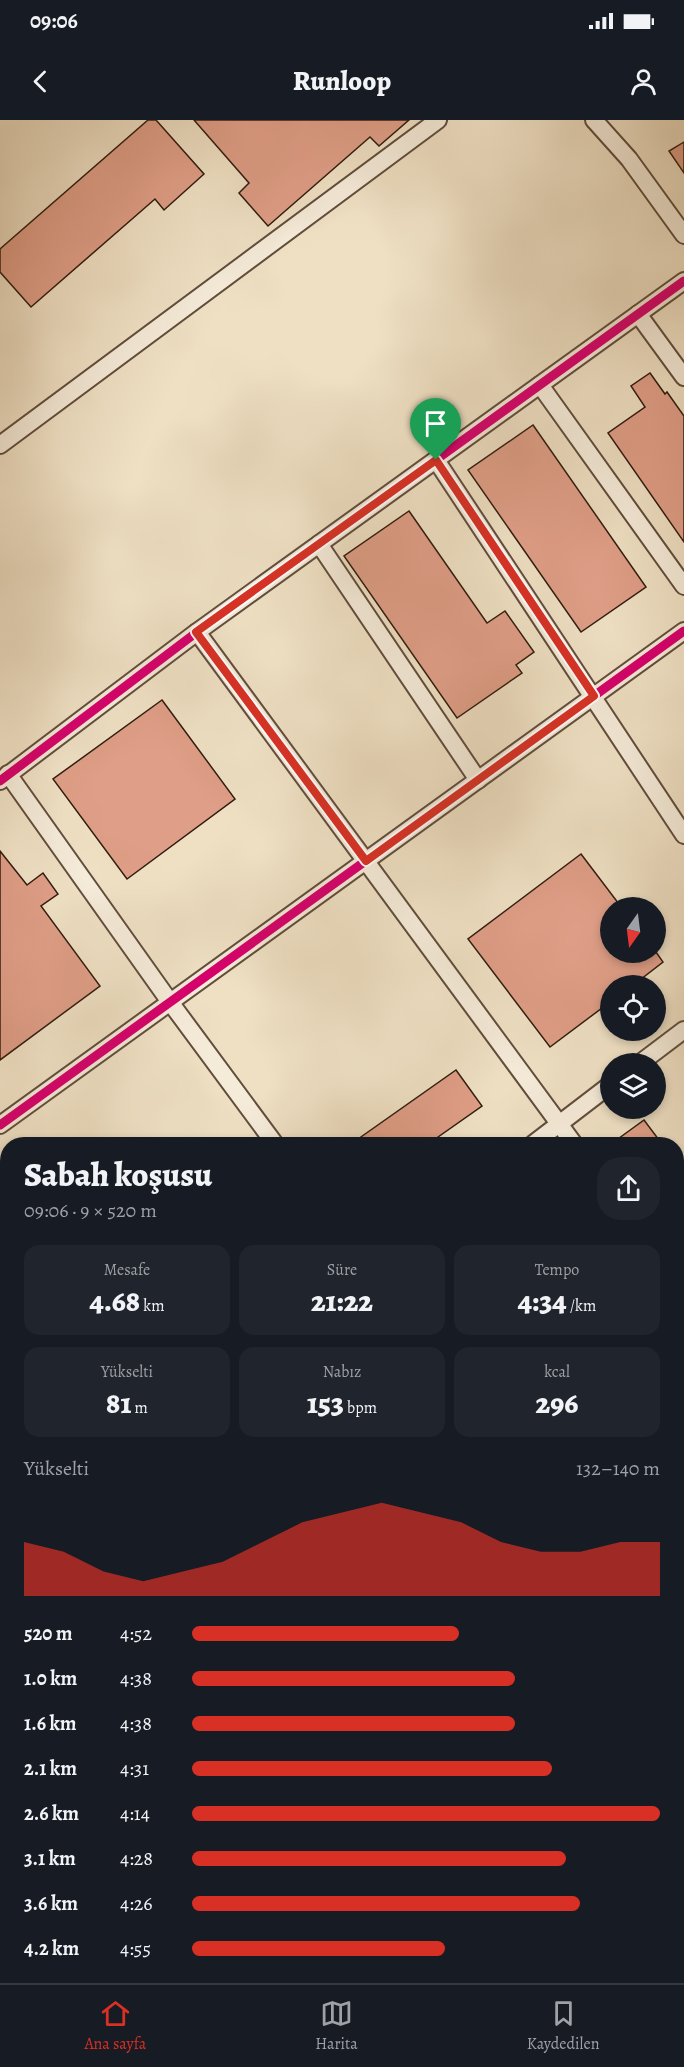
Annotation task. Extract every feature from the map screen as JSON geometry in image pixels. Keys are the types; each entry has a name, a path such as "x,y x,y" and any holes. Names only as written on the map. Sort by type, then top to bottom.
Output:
{"street":[{"path":"0,446 438,120"},
{"path":"594,120 629,159 684,235"},
{"path":"270,1137 4,778 196,632 684,281"},
{"path":"638,314 684,377"},
{"path":"540,385 684,586"},
{"path":"436,460 684,835"},
{"path":"319,544 478,780"},
{"path":"0,1125 684,631"},
{"path":"196,632 569,1137"},
{"path":"654,1053 684,1030"},
{"path":"542,1137 600,1092"}],"building":[{"path":"148,120 156,120 204,174 164,210 155,199 31,307 0,272 0,249"},
{"path":"194,120 409,120 379,146 370,137 268,226 239,193 249,183"},
{"path":"684,142 684,173 669,151"},
{"path":"650,373 684,416 684,542 608,433 645,407 631,386"},
{"path":"533,425 646,587 581,632 468,470"},
{"path":"409,511 487,623 505,611 534,652 516,665 522,673 457,718 344,556"},
{"path":"162,700 235,799 127,879 53,779"},
{"path":"0,851 27,885 43,873 58,894 41,906 100,986 0,1060"},
{"path":"581,854 614,897 600,897 600,963 662,963 646,975 600,975 600,1010 550,1047 468,939"},
{"path":"456,1070 482,1106 438,1137 361,1137"},
{"path":"644,1120 657,1137 621,1137"}],"cycle path":[{"path":"0,781 197,632 684,281"},
{"path":"0,1125 684,631"}],"route":[{"path":"436,460 594,696 366,861 196,632 436,460"}]}
